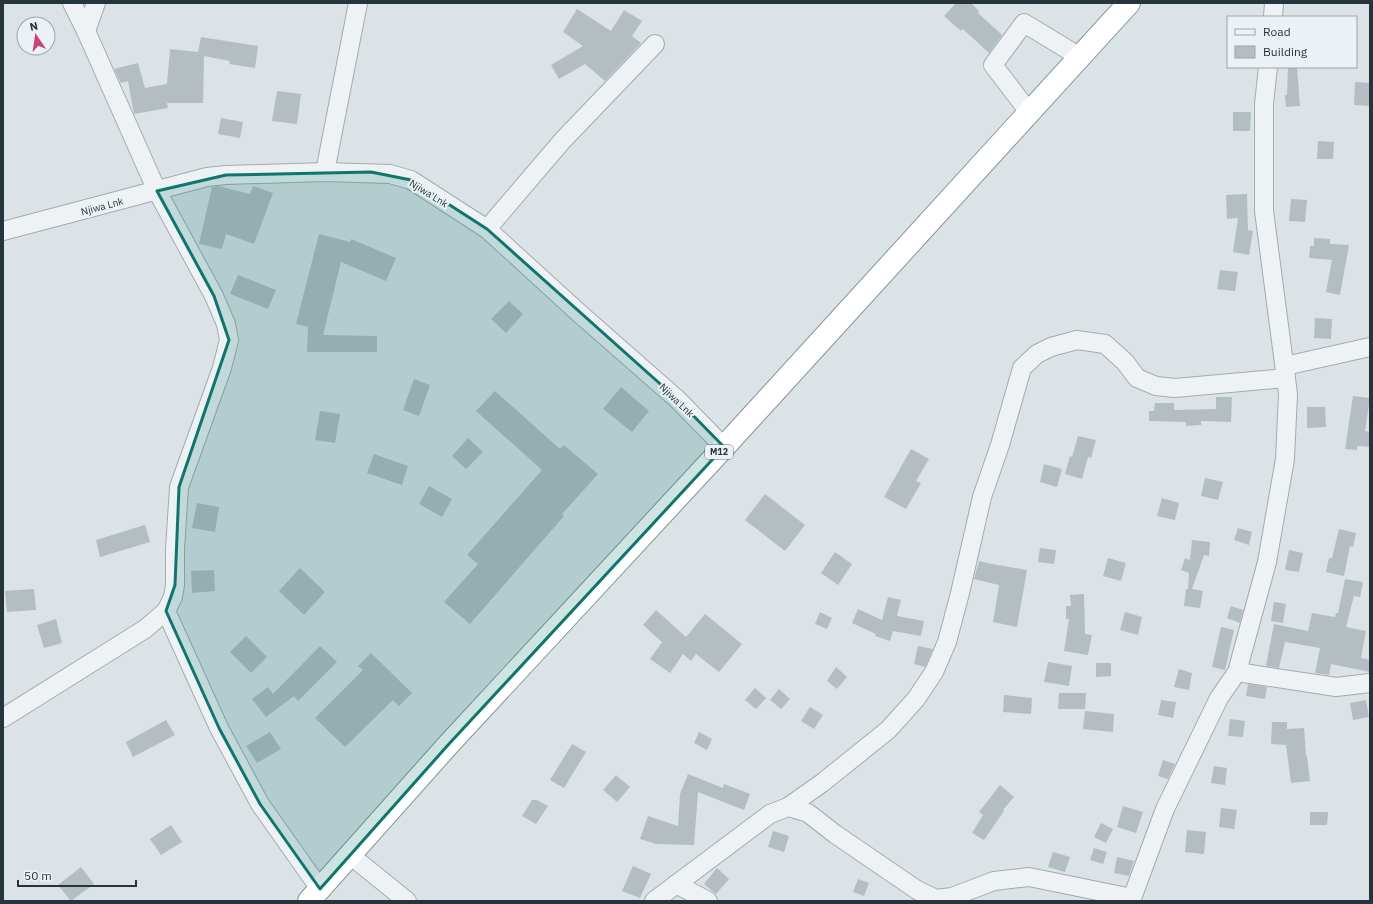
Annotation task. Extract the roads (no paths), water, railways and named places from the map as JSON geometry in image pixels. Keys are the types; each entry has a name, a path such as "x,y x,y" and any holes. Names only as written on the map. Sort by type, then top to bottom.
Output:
{"highway":[{"name":"M12","path":"314,895 448,745 724,447 1129,3"}],"street":[{"path":"3,718 145,629 166,611 173,597 175,585 175,549 179,487 222,368 229,340 226,324 214,296 157,191 86,30 72,3"},
{"path":"86,30 96,3"},
{"path":"325,172 358,3"},
{"path":"1272,16 1274,3"},
{"path":"1029,112 994,65 1024,23 1080,57"},
{"path":"487,229 563,140 655,44"},
{"path":"788,808 808,813 835,834 917,890 936,898 952,897 994,881 1029,877 1131,899 1165,809 1219,698 1237,672 1267,562 1286,460 1288,394 1264,211 1264,104 1268,68"},
{"name":"Njiwa Lnk","path":"3,231 207,177 325,172 390,174 411,180 487,229 677,399 724,447"},
{"path":"654,901 770,814 788,808 822,783 888,730 916,699 934,672 947,642 982,497 1000,445 1022,368 1037,354 1051,347 1078,340 1105,344 1125,362 1137,378 1156,386 1174,388 1285,372 1370,347"},
{"path":"166,611 219,728 314,895"},
{"path":"1237,672 1336,687 1370,683"},
{"path":"350,855 407,901"},
{"path":"676,884 708,901"}]}
